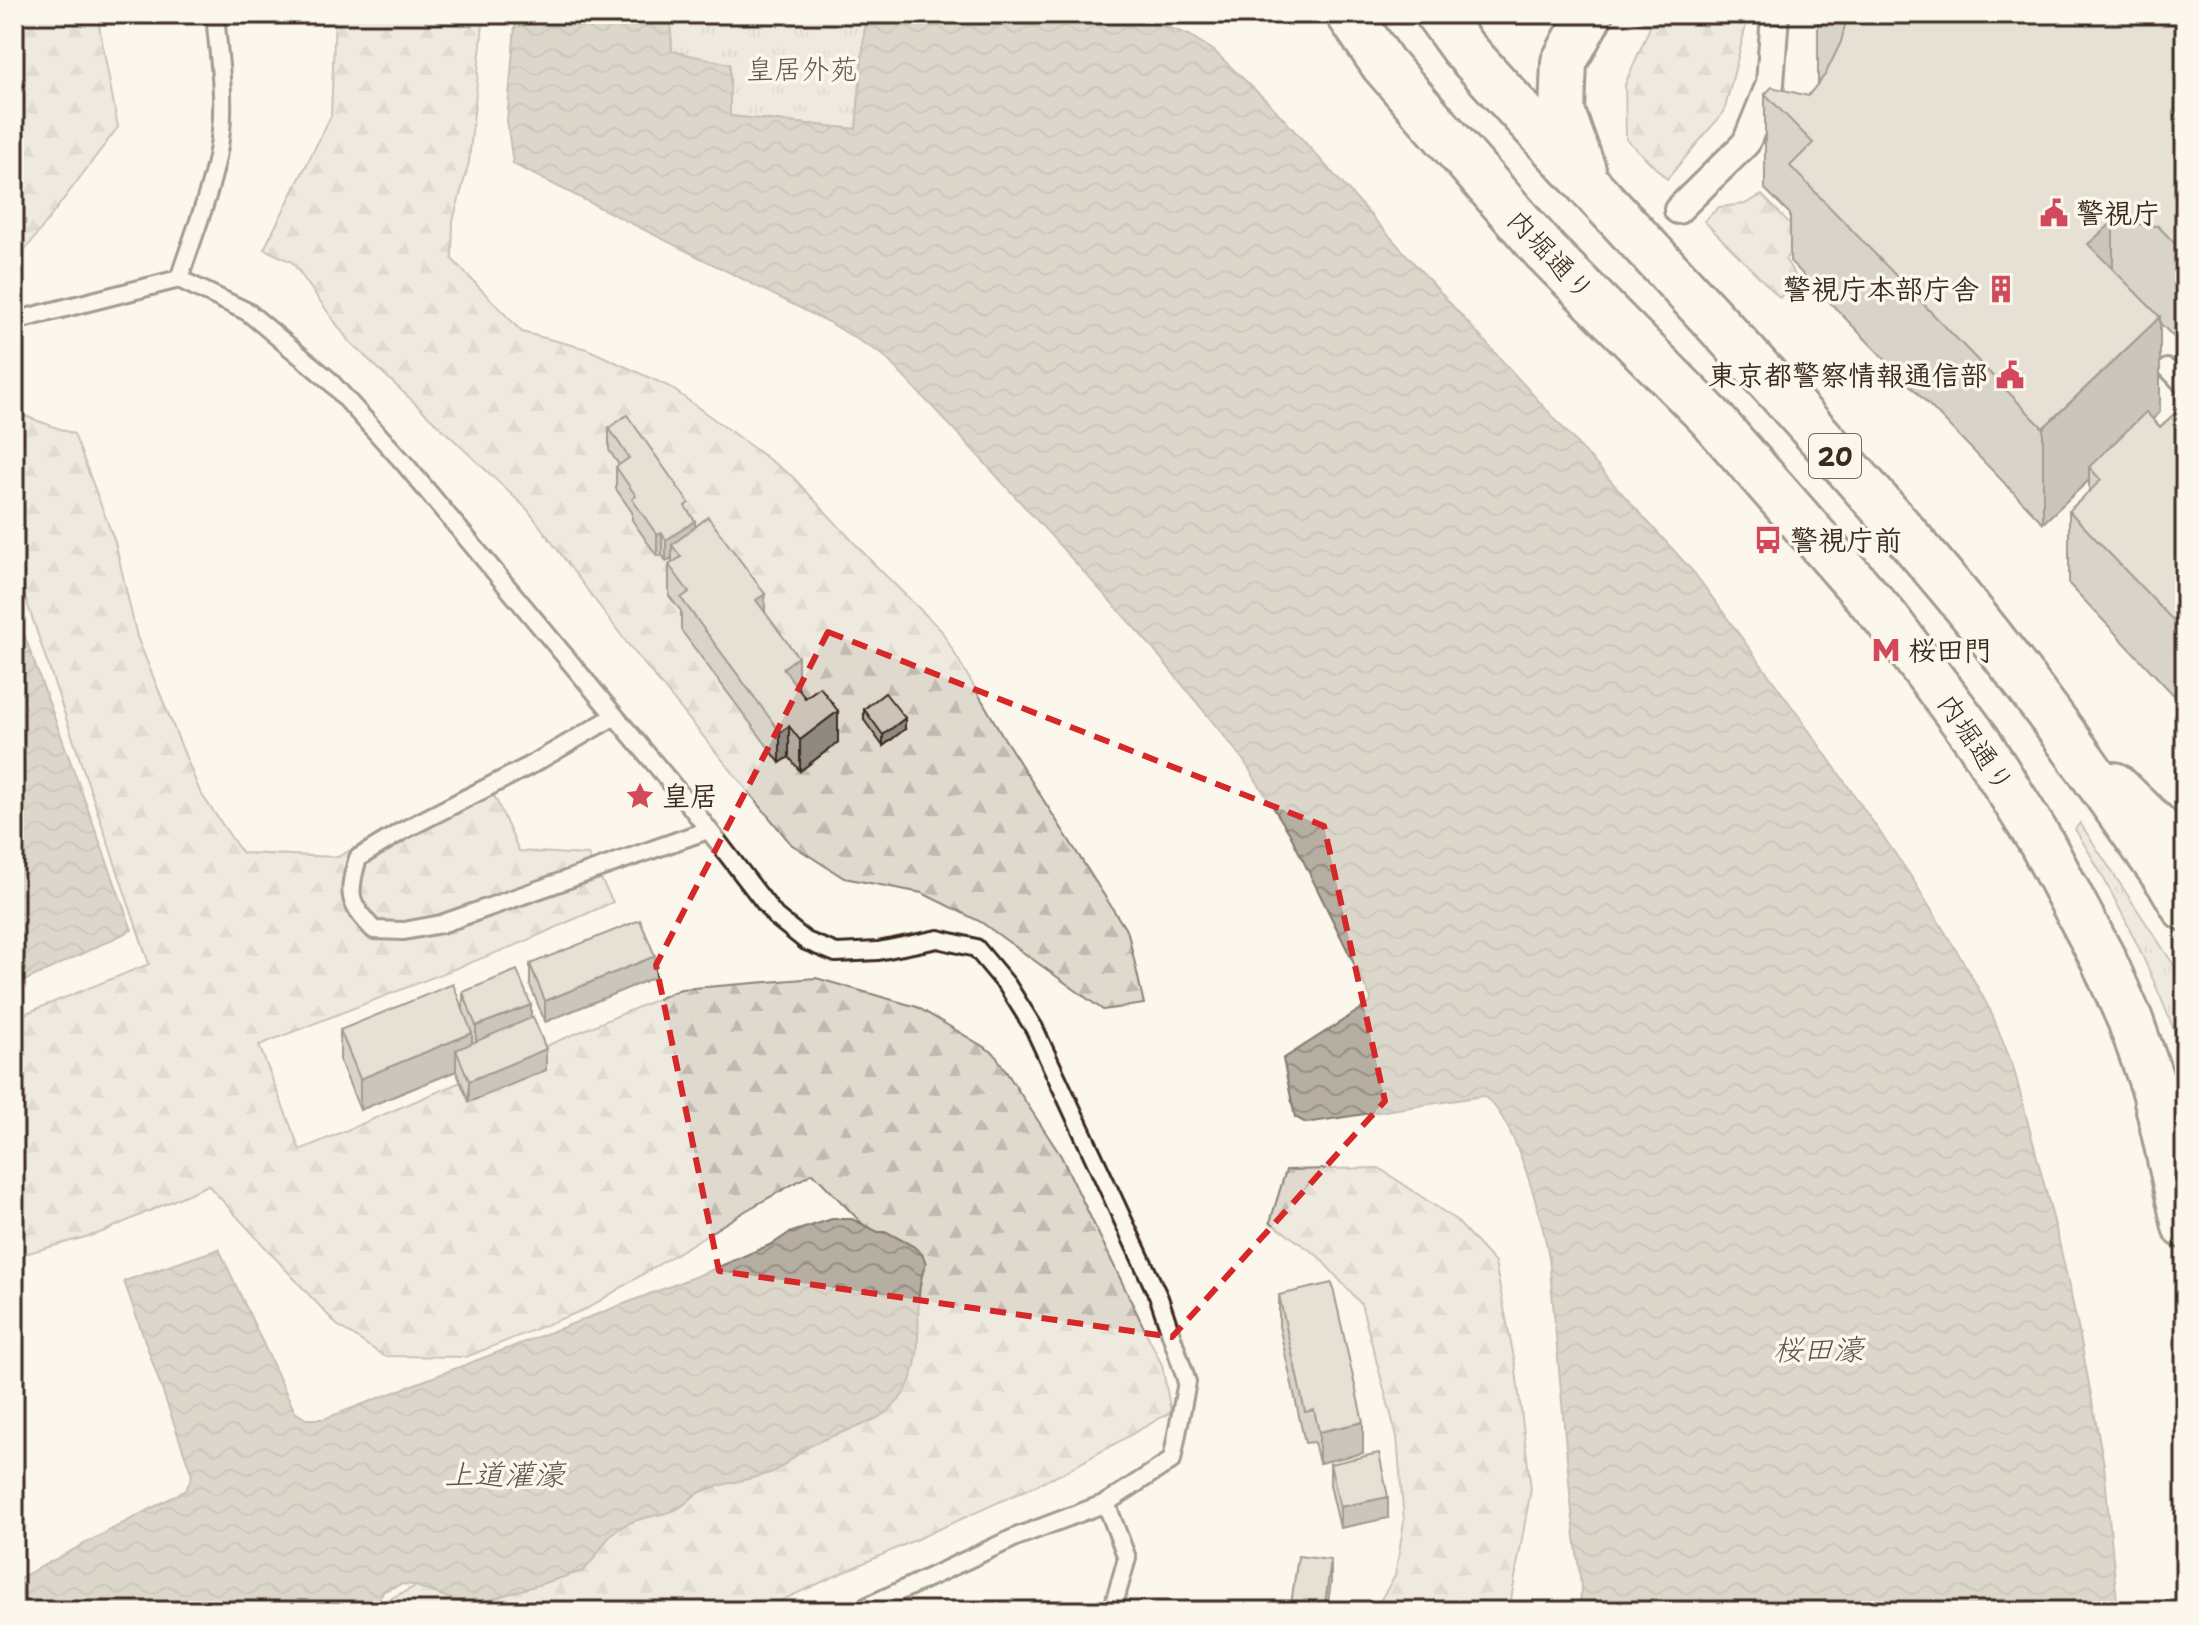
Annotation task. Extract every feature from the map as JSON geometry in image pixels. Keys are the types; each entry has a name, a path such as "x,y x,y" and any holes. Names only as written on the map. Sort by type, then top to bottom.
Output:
{"main road":[{"name":"内堀通り","path":"1349,14 1383,64 1545,251 1709,416 1895,630 1978,741 2041,842 2103,959 2130,1020 2155,1091 2185,1226"},
{"name":"20","path":"1438,14 1462,47 1766,377 1947,584 2064,736 2185,908"},
{"name":"20","path":"1590,14 1564,62 1562,112 1590,189"},
{"path":"2064,736 2185,854"},
{"path":"2155,1091 2185,1153"}],"street":[{"path":"1678,210 1746,143 1770,84 1775,14"}],"lane":[{"path":"179,279 211,179 221,131 215,14"},
{"path":"14,321 179,279 248,312 329,380 404,463 615,716 775,916 806,941 836,953 878,951 938,939 976,948 1007,985 1034,1028 1159,1298 1187,1382 1172,1460 1106,1503 1016,1537 857,1611"},
{"path":"2167,368 2185,387"},
{"path":"615,716 358,858 350,885 356,911 374,930 404,931 441,924 708,830"},
{"path":"1106,1503 1127,1558 1112,1611"}],"highlighted area":[{"path":"828,632 1324,826 1385,1101 1172,1337 719,1271 656,965"}],"green space":[{"path":"14,14 97,14 118,127 20,257 14,260"},
{"path":"335,14 484,14 469,162 453,221 452,259 522,332 587,349 670,387 793,477 941,630 1004,738 1128,933 1144,1004 1103,1010 981,922 922,893 844,878 791,844 627,643 527,509 348,340 292,262 264,249 331,116"},
{"name":"皇居外苑","path":"670,14 866,14 856,129 730,116 672,51"},
{"path":"1666,14 1749,14 1724,112 1667,179 1626,139 1625,84 1650,27"},
{"path":"1762,195 1805,239 1785,259 1795,275 1780,298 1704,221 1719,207 1745,204"},
{"path":"14,412 74,434 115,542 137,637 200,792 242,853 338,857 463,788 495,797 519,851 588,855 613,902 521,943 259,1045 300,1150 681,989 816,978 917,1007 994,1053 1061,1156 1162,1365 1171,1412 1063,1473 758,1611 365,1611 496,1547 885,1247 813,1173 588,1308 466,1357 384,1356 337,1325 208,1185 100,1233 14,1257 14,1018 149,964 14,564"},
{"path":"2080,823 2185,982 2185,1059 2136,941 2075,829"},
{"path":"1379,1168 1456,1220 1495,1263 1515,1363 1531,1489 1511,1600 1505,1611 1374,1611 1395,1576 1404,1522 1397,1437 1361,1304 1318,1256 1270,1222 1286,1170"}],"water":[{"name":"桜田濠","path":"516,14 670,14 672,51 730,64 730,116 856,129 866,14 1132,14 1189,35 1213,50 1272,106 1695,574 1910,875 1967,968 1990,1010 2013,1066 2058,1237 2104,1465 2118,1611 1580,1611 1581,1587 1549,1258 1526,1170 1495,1107 1483,1096 1306,1123 1295,1117 1283,1059 1370,1003 1371,998 1290,834 1242,758 1151,646 883,355 830,323 513,164 507,121"},
{"path":"14,607 132,930 14,986"},
{"name":"上道灌濠","path":"832,1219 852,1219 878,1232 887,1232 913,1246 926,1263 919,1295 916,1360 904,1393 885,1413 810,1446 775,1471 708,1489 675,1510 623,1526 583,1571 470,1606 413,1585 401,1584 384,1591 371,1611 14,1611 14,1581 186,1490 192,1475 124,1281 219,1249 295,1412 306,1419 324,1419 707,1272 774,1243 789,1233"}],"building":[{"name":"警視庁本部庁舎","path":"1843,14 2126,14 2185,20 2185,254 2158,226 2113,222 2088,244 2160,317 2043,428 1790,166 1813,143 1765,94 1772,87 1808,96 1825,75 1841,42 1847,17"},
{"path":"2185,404 2185,633 2069,511 2101,480 2089,467 2146,412 2160,427"},
{"path":"627,415 689,503 685,506 695,521 666,540 662,533 657,535 632,499 636,496 616,467 629,458 609,428"},
{"path":"708,517 765,594 756,600 798,657 783,668 805,698 820,687 838,711 800,740 789,726 780,732 681,598 689,592 669,565 681,557 672,545"},
{"path":"885,693 905,718 883,735 864,709"},
{"path":"640,920 655,956 545,1001 530,964"},
{"path":"517,970 531,1005 476,1026 463,992"},
{"path":"453,984 472,1033 360,1079 340,1030"},
{"path":"533,1017 546,1049 469,1081 456,1050"},
{"path":"1332,1283 1363,1422 1319,1432 1314,1410 1305,1412 1279,1295"},
{"path":"1379,1453 1388,1497 1340,1507 1330,1464"},
{"path":"1298,1556 1331,1560 1324,1611 1290,1611"},
{"path":"1020,1603 1024,1611 1002,1611"}],"place":[{"name":"警視庁","path":"2054,213"},
{"name":"警視庁本部庁舎","path":"2001,289"},
{"name":"東京都警察情報通信部","path":"2010,375"},
{"name":"警視庁前","path":"1768,540"},
{"name":"桜田門","path":"1886,650"},
{"name":"皇居","path":"640,796"}]}
